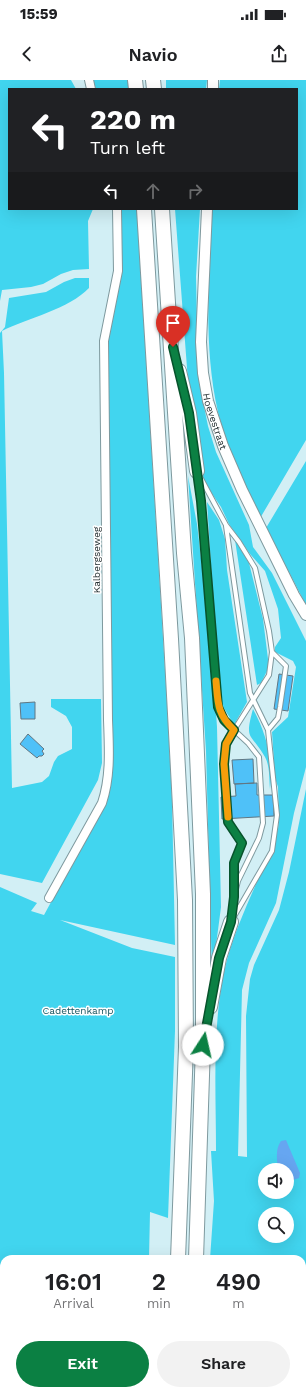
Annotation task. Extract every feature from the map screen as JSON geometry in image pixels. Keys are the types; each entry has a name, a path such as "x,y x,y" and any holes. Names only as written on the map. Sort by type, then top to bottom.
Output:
{"highway":[{"path":"144,210 171,639 185,900 186,1047 178,1255"},
{"path":"162,210 184,554 192,638 203,894 203,1045 196,1255"},
{"path":"170,334 189,413 197,471"},
{"path":"203,1045 219,958 231,922"}],"street":[{"name":"Kalbergseweg","path":"48,898 102,803 106,791 110,761 108,720 104,341 118,271 117,210"},
{"name":"Hoevestraat","path":"207,210 201,342 203,374 208,401 223,446 242,490 294,595 306,615"}],"lane":[{"path":"197,471 226,525 239,542 255,568 266,614 272,652 269,675 226,744 224,764 228,822 242,843 234,863 234,897 231,922"},
{"path":"197,471 209,577 218,707 224,720 248,743 259,757 263,823 259,838 238,881 234,897"},
{"path":"226,525 250,693 268,730 277,815 272,851 231,922"},
{"path":"268,730 278,718 286,666 272,652"}],"green space":[{"path":"0,80 71,80 75,88 8,88 8,210 93,210 88,221 89,269 73,270 61,274 43,284 31,287 2,290 0,301"},
{"path":"93,80 128,80 128,88 96,88"},
{"path":"166,80 207,80 206,88 166,88"},
{"path":"220,80 306,80 306,440 259,520 226,439 218,412 213,387 210,362 208,311 212,210 298,210 298,88 219,88"},
{"name":"Cadettenkamp","path":"118,210 137,210 167,703 172,800 175,945 60,920 132,948 175,957 175,1031 168,1218 150,1212 149,1255 0,1255 0,887 37,903 31,911 44,915 88,834 110,787 107,340 120,282 121,260"},
{"path":"175,210 200,210 196,277 198,365 199,382 208,426 216,452 249,525 253,547 272,573 306,641 306,767 294,813 276,903 249,963 242,990 238,1156 247,1157 246,1016 250,979 254,965 279,910 289,872 306,789 306,1255 210,1255 214,1201 211,1151 216,1151 216,1039 220,994 224,972 235,935 272,847 278,829 278,787 275,778 272,732 288,717 296,667 293,661 275,652 275,647 281,638 278,609 265,571 250,554 229,524 221,507 202,479 188,381"},
{"path":"75,278 89,278 89,288 81,295 71,302 2,331 12,788 42,782 49,776 58,756 72,749 72,727 66,716 51,707 51,699 101,699 102,763 98,780 42,883 0,874 0,333 5,327 9,298 46,292"},
{"path":"306,461 306,605 266,528"},
{"path":"188,476 197,524 212,653 217,727 221,907 212,976 206,751"},
{"path":"207,502 219,520 225,539 227,570 247,702 234,725 221,703 219,693"},
{"path":"235,540 249,563 263,619 269,667 261,683 257,685"},
{"path":"253,709 262,728 268,748 271,768 270,789 269,768 267,761 250,736 249,732"}],"shaded area":[{"path":"286,1140 300,1173 299,1178 294,1180 294,1163 278,1163 278,1148 281,1141"}],"building":[{"path":"279,674 293,676 288,711 274,709"},
{"path":"35,702 35,719 21,719 20,703"},
{"path":"28,734 44,749 42,751 44,754 42,756 37,758 20,744"},
{"path":"253,759 254,783 234,784 232,760"},
{"path":"257,783 257,795 273,795 274,816 222,819 221,797 236,796 235,784"}],"slow traffic":[{"path":"216,681 218,707 224,720 234,730 226,744 224,764 228,817"}],"route":[{"path":"173,347 189,413 201,501 209,577 218,707 224,720 234,730 226,744 224,764 228,822 230,828 242,843 241,849 234,863 234,897 231,922 219,958 203,1045"}]}
